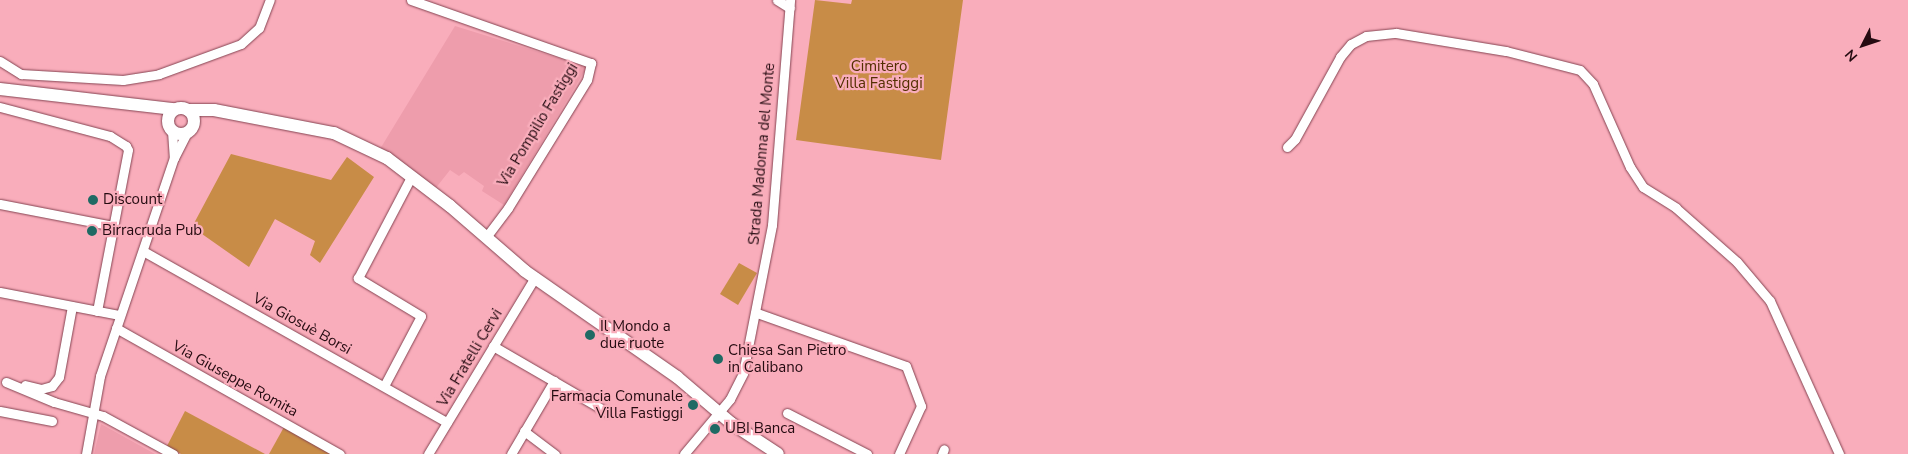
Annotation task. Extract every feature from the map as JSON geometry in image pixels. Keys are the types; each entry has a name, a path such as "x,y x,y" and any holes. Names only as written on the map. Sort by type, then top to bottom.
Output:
{"street":[{"path":"0,61 21,74 123,80 153,76 241,44 259,28 270,0"},
{"name":"Via Pompilio Fastiggi","path":"411,0 591,63 587,80 508,208 486,237"},
{"path":"777,0 790,4 798,0"},
{"name":"Strada Madonna del Monte","path":"684,454 737,388 757,313 772,225 790,4"},
{"path":"1287,148 1296,139 1340,57 1351,44 1366,36 1396,33 1411,35 1506,51 1580,70 1593,84 1630,167 1643,187 1676,208 1737,262 1770,301 1839,454"},
{"path":"2,88 152,108 171,114 188,110 214,110 334,133 387,158 535,277 677,377 718,412 778,454"},
{"path":"0,107 110,136 121,141 128,150 97,311"},
{"path":"86,454 93,413 120,315 174,158 190,129 193,116 188,110"},
{"path":"172,131 190,129 214,110"},
{"path":"171,114 174,158"},
{"path":"384,386 421,316 358,278 411,177"},
{"path":"0,204 114,226"},
{"name":"Via Giosuè Borsi","path":"143,251 447,422"},
{"name":"Via Fratelli Cervi","path":"428,454 535,277"},
{"path":"0,292 120,315"},
{"path":"3,381 41,388 52,386 59,377 72,306"},
{"path":"757,313 906,366 922,406 899,454"},
{"name":"Via Giuseppe Romita","path":"116,328 340,454"},
{"path":"493,346 607,412"},
{"path":"3,381 54,402 93,413 173,454"},
{"path":"511,454 554,381"},
{"path":"0,411 52,420"},
{"path":"787,413 867,454"},
{"path":"524,431 555,454"}],"shaded area":[{"path":"455,26 587,67 504,205 482,191 484,186 464,172 459,176 450,170 435,189 380,149"},
{"path":"101,424 155,454 94,454"}],"green space":[{"name":"Cimitero Villa Fastiggi","path":"815,0 851,4 852,0 963,0 941,160 796,140"},
{"path":"231,154 331,180 347,157 374,177 320,263 310,255 315,241 275,219 249,267 192,227"},
{"path":"739,263 757,273 738,305 720,294"},
{"path":"185,411 265,454 181,454 167,446"},
{"path":"284,427 331,454 269,454"}],"place":[{"name":"Discount","path":"93,200"},
{"name":"Birracruda Pub","path":"92,231"},
{"name":"Il Mondo a due ruote","path":"590,335"},
{"name":"Chiesa San Pietro in Calibano","path":"718,359"},
{"name":"Farmacia Comunale Villa Fastiggi","path":"693,405"},
{"name":"UBI Banca","path":"715,429"}]}
